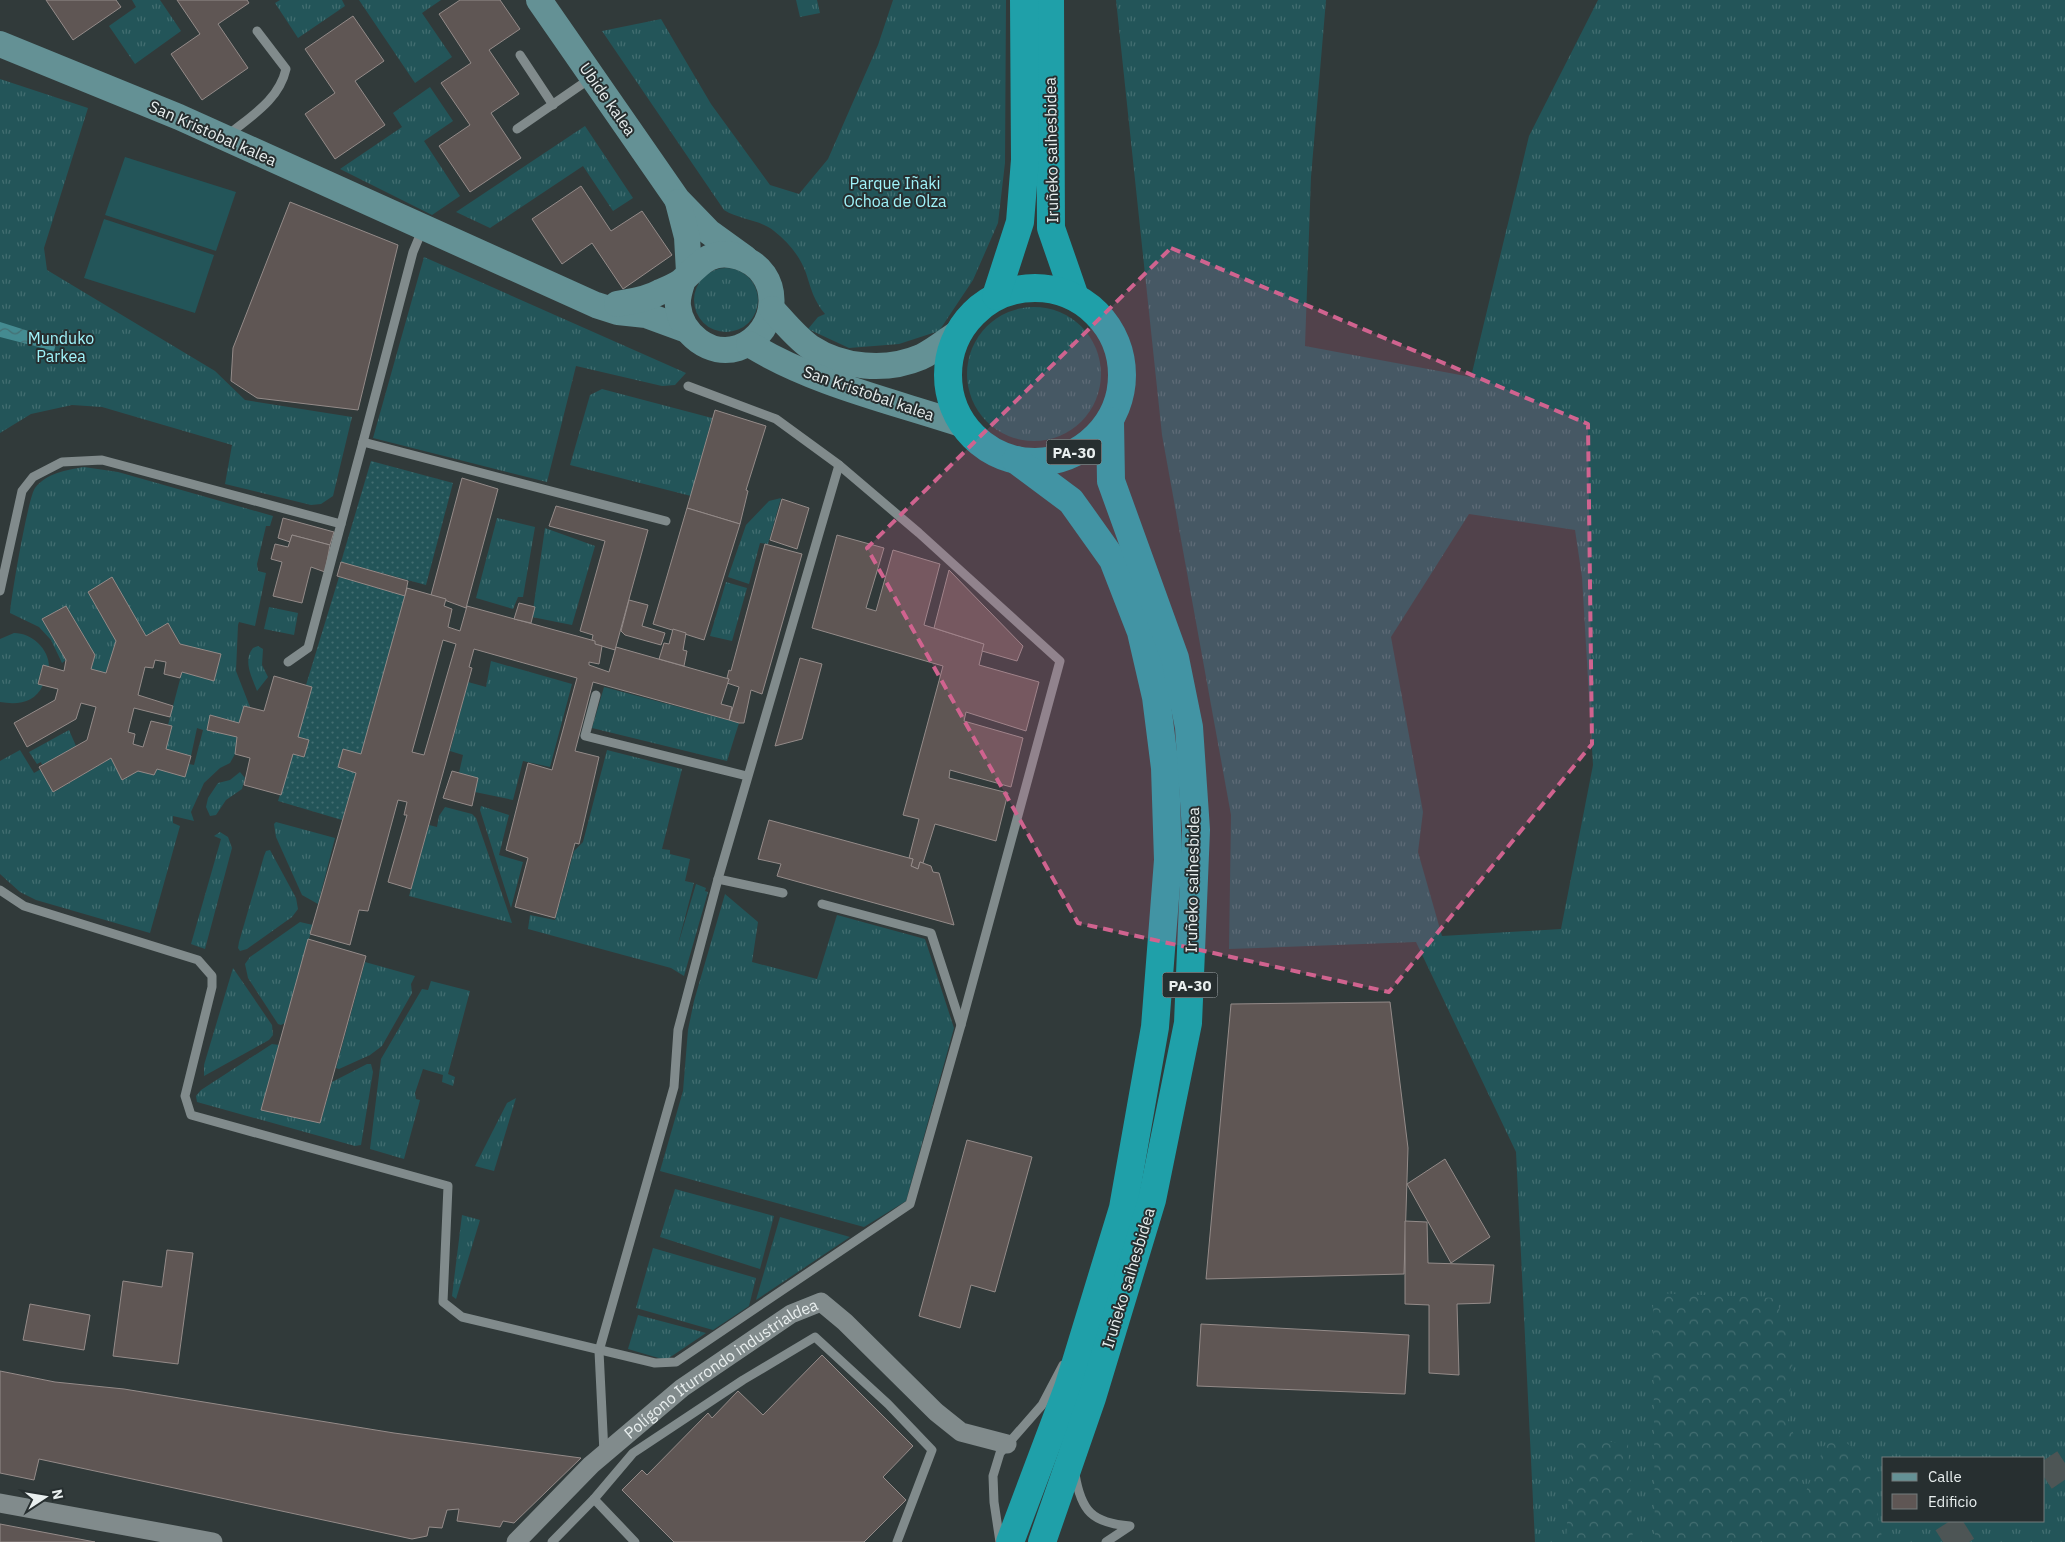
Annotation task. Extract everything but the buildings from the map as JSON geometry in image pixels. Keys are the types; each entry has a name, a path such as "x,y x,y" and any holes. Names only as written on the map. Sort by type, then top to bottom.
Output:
{"highway":[{"name":"Iruñeko saihesbidea","path":"996,296 1020,222 1025,160 1024,0"},
{"name":"Iruñeko saihesbidea","path":"1050,0 1051,228 1075,297"},
{"name":"PA-30","path":"1022,288 1050,288 1075,297 1098,314 1115,338 1122,366 1121,385 1120,394 1110,421 1092,441 1069,455 1043,462 1016,460 996,453 978,441 964,425 953,403 948,379 950,354 959,332 975,311 996,296 1022,288"},
{"name":"Iruñeko saihesbidea","path":"1042,1542 1092,1398 1152,1200 1188,1023 1196,830 1189,727 1176,658 1111,481 1110,421"},
{"name":"Iruñeko saihesbidea","path":"1010,1542 1068,1388 1122,1208 1155,1027 1168,860 1165,768 1156,698 1141,632 1113,560 1071,501 1016,460"}],"main road":[{"name":"Ubide kalea","path":"539,0 677,199 709,232 750,262"},
{"name":"San Kristobal kalea","path":"0,44 225,138 596,305 618,312 646,315 687,330"},
{"name":"Ubide kalea","path":"677,199 687,237 686,276"},
{"path":"604,307 649,298 686,276 699,263 711,257 724,254 738,256 761,270 768,282 772,295 772,309 768,323 760,335 749,344 736,349 722,350 696,340 687,330 678,305 679,292 686,276"},
{"name":"San Kristobal kalea","path":"772,309 811,347 836,359 868,367 897,364 921,357 959,332"},
{"name":"San Kristobal kalea","path":"749,344 772,358 837,385 964,425"}],"street":[{"name":"Polígono Iturrondo industrialdea","path":"516,1542 604,1454 682,1388 790,1314 820,1302 846,1322 936,1412 961,1432 1007,1444"},
{"path":"0,1504 212,1542"}],"lane":[{"path":"225,138 276,95 283,82 286,69 257,31"},
{"path":"520,55 553,104"},
{"path":"517,129 593,77"},
{"path":"288,662 308,648 412,252 424,226"},
{"path":"0,890 24,906 198,960 212,976 212,987 185,1096 191,1115 448,1186 443,1302 462,1317 655,1363 676,1362 910,1204 1060,661 919,533 840,465 776,420 688,386"},
{"path":"363,442 666,521"},
{"path":"0,591 22,491 32,477 62,462 102,460 341,524"},
{"path":"604,1454 599,1351 674,1087 678,1030 718,879 840,465"},
{"path":"596,695 585,736 747,776"},
{"path":"718,879 783,893"},
{"path":"822,904 932,933 961,1025"},
{"path":"1000,1542 994,1502 993,1476 1000,1453 1042,1405 1060,1370 1085,1331"},
{"path":"552,1542 594,1499 633,1453 743,1380 815,1337 888,1404 932,1450 897,1542"},
{"path":"1072,1454 1077,1488 1085,1509 1108,1524 1130,1526 1106,1542"},
{"path":"594,1499 635,1542"}],"highlighted area":[{"path":"1171,248 1588,424 1592,744 1389,992 1078,923 867,548"}],"green space":[{"path":"132,0 160,0 181,31 135,64 109,26 136,7"},
{"path":"280,0 342,0 345,6 298,38 275,3"},
{"path":"359,0 441,0 422,13 452,57 415,83"},
{"path":"796,0 817,0 820,13 800,17"},
{"name":"Parque Iñaki Ochoa de Olza","path":"893,0 1006,0 1005,163 998,223 973,280 939,331 899,344 849,348 808,329 818,317 825,314 815,300 797,255 784,240 768,227 724,210 602,31 661,19 711,104 770,185 799,194 828,159 878,45"},
{"path":"1116,0 1326,0 1311,177 1305,346 1471,377 1529,136 1598,0 2065,0 2065,1542 1535,1542 1516,1152 1416,942 1229,949 1231,815 1162,435","holes":["1469,514 1575,530 1582,577 1593,765 1561,929 1442,936 1418,852 1423,812 1391,637"]},
{"name":"Munduko Parkea","path":"0,79 88,108 44,248 47,270 215,371 245,400 352,417 333,496 321,504 311,505 225,484 232,445 102,407 72,405 31,414 0,433"},
{"path":"430,87 453,121 424,141 460,196 432,215 340,169 402,127 393,113"},
{"path":"585,126 633,198 613,211 583,166 490,228 456,212"},
{"path":"125,157 236,192 216,251 105,215"},
{"path":"104,219 214,255 195,313 84,278"},
{"path":"424,257 686,373 675,385 662,386 576,366 547,482 373,438"},
{"path":"726,268 744,274 752,282 758,300 752,318 744,326 726,332 708,326 700,318 694,300 700,282 708,274"},
{"path":"1034,307 1060,312 1082,326 1096,348 1101,374 1096,400 1082,422 1060,436 1034,441 1008,436 986,422 972,400 967,374 972,348 986,326 1008,312"},
{"path":"602,389 712,418 691,496 570,465 590,395"},
{"path":"371,461 453,483 426,585 341,562"},
{"path":"84,467 118,472 273,516 270,526 266,526 257,564 258,571 266,573 255,626 239,622 238,625 236,671 250,707 244,706 239,723 210,715 207,730 237,737 235,754 230,763 220,768 204,783 191,812 194,821 173,816 173,823 180,826 150,933 36,900 20,892 0,874 0,761 20,750 34,773 41,769 54,792 111,758 122,780 138,771 154,775 157,769 185,777 189,764 194,765 203,730 197,728 191,756 166,749 172,726 168,725 182,672 214,681 220,654 180,644 168,623 146,636 112,578 88,592 116,641 106,673 91,669 95,655 66,606 43,619 66,660 62,663 51,640 39,627 10,613 24,528 35,488 51,476"},
{"path":"781,498 768,544 760,543 749,584 728,577 746,525 769,501"},
{"path":"497,518 535,527 523,597 518,597 513,609 476,598"},
{"path":"545,528 595,546 572,625 532,617"},
{"path":"339,577 405,596 361,754 343,750 338,767 356,773 342,820 278,801 293,754 304,757 309,741 298,737 312,687 306,685"},
{"path":"726,582 747,588 732,641 710,636"},
{"path":"269,607 298,613 294,635 264,629"},
{"path":"14,633 27,636 38,643 46,654 49,667 43,665 38,683 43,685 40,691 31,699 19,703 0,702 0,639"},
{"path":"258,646 263,649 262,665 268,677 257,691 249,670 248,659 253,648"},
{"path":"491,661 572,684 550,767 523,761 513,800 475,792 478,779 459,773 463,755 450,751 468,682 486,687"},
{"path":"604,687 739,723 727,761 592,728"},
{"path":"69,730 76,746 42,765 41,762 37,764 29,752"},
{"path":"607,750 682,769 662,849 670,850 670,854 690,859 685,881 694,883 677,948 696,884 706,888 705,891 708,892 684,976 671,968 528,929 530,915 555,920 574,851 583,842"},
{"path":"240,772 245,778 242,789 226,800 216,815 210,816 206,807 208,798 218,783 230,780"},
{"path":"481,806 509,815 499,855 523,862 511,908 480,810"},
{"path":"445,807 472,814 476,818 512,923 409,896 429,825 437,827 439,816"},
{"path":"276,822 335,838 318,904 302,895 276,837 274,824"},
{"path":"220,832 228,837 232,848 205,949 191,944 221,839 214,836"},
{"path":"270,850 296,898 298,909 292,917 247,949 240,951 238,948 239,942 264,856 266,851"},
{"path":"725,894 758,922 752,962 817,979 837,915 925,939 954,1028 906,1201 864,1227 660,1171 683,1091 688,1030 694,1001"},
{"path":"300,922 313,925 285,1023 281,1025 278,1024 248,978 245,964 250,957"},
{"path":"365,962 415,976 411,984 412,993 382,1046 370,1055 339,1069 336,1068"},
{"path":"233,968 272,1025 273,1035 269,1040 204,1076 204,1065"},
{"path":"431,981 470,991 448,1074 455,1077 453,1086 442,1082 443,1075 423,1069 415,1093 416,1099 420,1100 404,1159 370,1149 381,1059 422,989 428,990"},
{"path":"272,1044 279,1045 261,1110 320,1123 332,1082 367,1064 371,1064 373,1072 361,1145 355,1146 197,1102 196,1096 201,1090"},
{"path":"516,1098 494,1171 475,1166 507,1103"},
{"path":"675,1189 774,1216 760,1269 660,1237"},
{"path":"462,1215 480,1220 456,1299 452,1296"},
{"path":"780,1217 850,1237 756,1300"},
{"path":"653,1248 756,1278 749,1306 713,1330 636,1308"},
{"path":"1653,1293 1776,1298 1793,1355 1788,1421 1797,1442 1800,1506 1825,1445 1839,1436 1867,1461 1883,1542 1788,1542 1729,1538 1728,1542 1655,1542"},
{"path":"638,1315 706,1333 669,1358 662,1359 628,1349"},
{"path":"1572,1437 1628,1444 1633,1542 1566,1542"}],"water":[{"path":"0,322 57,340 54,351 0,337"}],"tunnel":[{"path":"2045,1476 2065,1463"},
{"path":"1943,1542 1974,1522"}]}
